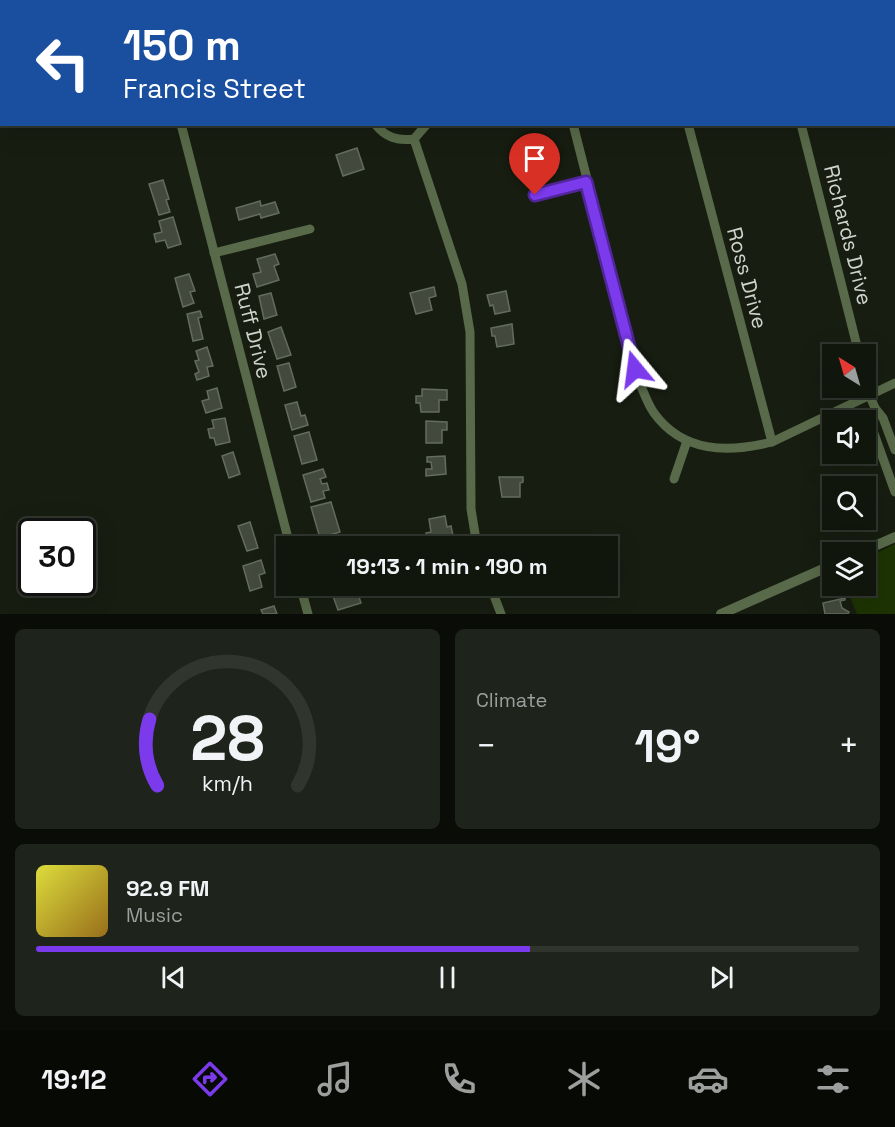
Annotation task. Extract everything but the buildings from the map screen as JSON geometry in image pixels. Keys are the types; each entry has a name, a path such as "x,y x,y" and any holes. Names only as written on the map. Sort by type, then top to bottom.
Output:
{"street":[{"name":"Ruff Drive","path":"182,126 287,536"},
{"path":"377,126 388,137 401,140 414,139 425,126"},
{"path":"573,126 638,379 652,411 669,429 687,441 722,450 754,447 772,442 861,398"},
{"name":"Ross Drive","path":"689,126 772,442"},
{"name":"Richards Drive","path":"802,126 856,344"},
{"path":"414,139 462,284 470,332 471,510 475,536"},
{"path":"535,195 586,182"},
{"path":"214,253 310,229"},
{"path":"876,391 895,383"},
{"path":"871,398 883,418 895,450"},
{"path":"875,408 872,425 895,492"},
{"path":"674,479 687,441"},
{"path":"876,545 895,537"},
{"path":"721,614 822,569"},
{"path":"303,596 308,614"},
{"path":"494,596 501,614"}],"green space":[{"path":"895,544 895,614 857,614 850,596 876,596 876,553"}],"route":[{"path":"535,195 586,182 635,369"}]}
